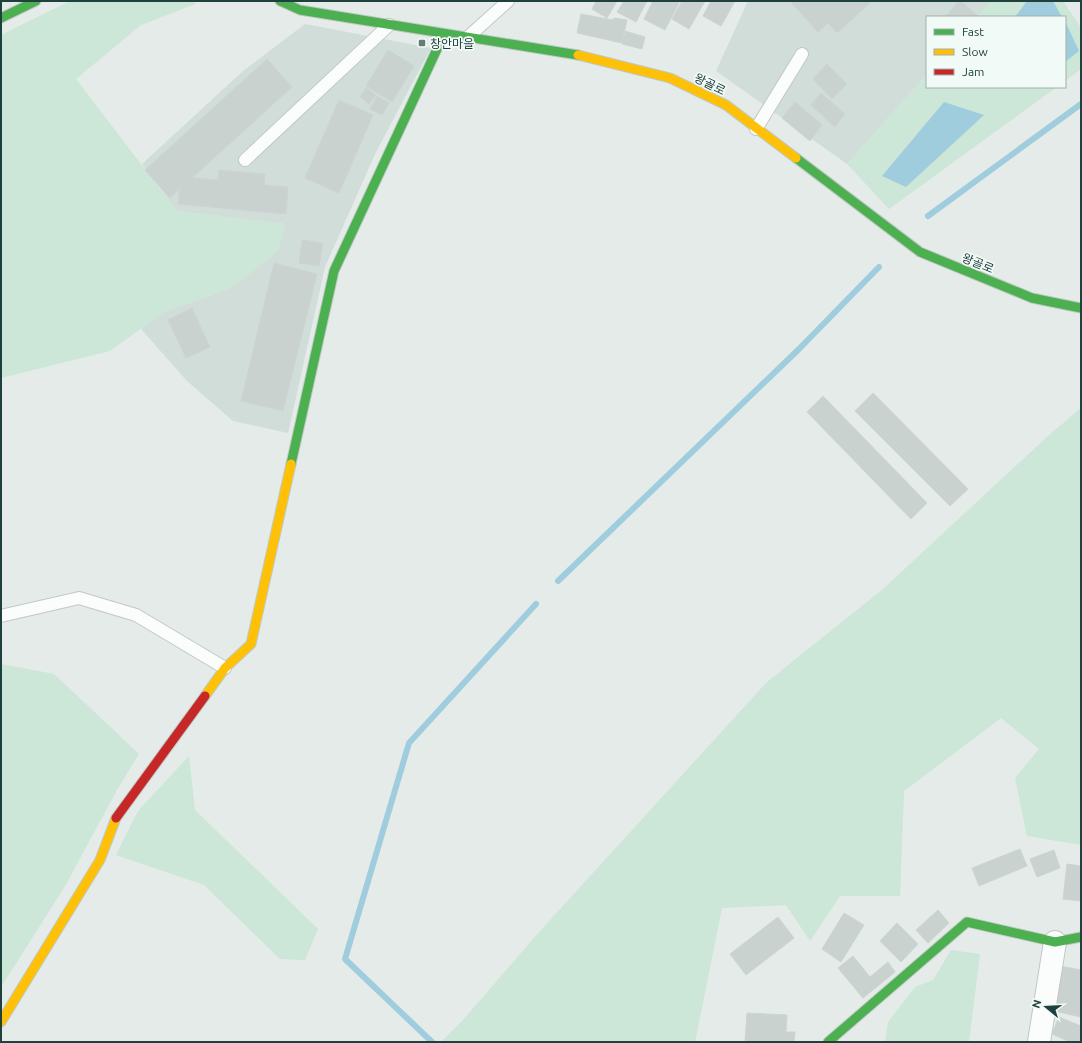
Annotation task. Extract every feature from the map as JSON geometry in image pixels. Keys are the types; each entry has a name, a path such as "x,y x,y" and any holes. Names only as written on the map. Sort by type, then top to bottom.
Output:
{"main road":[{"path":"1,18 36,1"},
{"name":"왕골로","path":"280,1 300,10 589,57 670,78 726,105 920,252 1032,298 1081,308"},
{"path":"1,1022 100,860 116,818 226,668 251,644 334,271 444,34"},
{"path":"828,1042 967,922 1055,942 1081,937"}],"street":[{"path":"1039,1042 1055,942"}],"lane":[{"path":"468,37 508,1"},
{"path":"245,160 389,25"},
{"path":"756,128 802,54"},
{"path":"1,616 79,598 136,615 226,668"}],"shaded area":[{"path":"748,1 992,1 979,16 926,16 926,75 847,164 716,71"},
{"path":"305,24 431,48 376,152 325,267 288,433 233,421 187,381 141,329 163,312 229,289 278,251 285,224 177,211 142,164 243,71"}],"green space":[{"path":"70,1 192,1 196,4 141,25 76,79 177,211 285,224 278,251 229,289 164,312 110,351 1,378 1,35"},
{"path":"992,1 1063,1 1081,28 1081,69 1066,80 1066,16 979,16"},
{"path":"926,75 926,88 1056,88 889,209 847,164"},
{"path":"1081,408 1081,845 1027,836 1015,778 1039,749 1001,718 904,791 900,896 840,896 810,941 786,905 722,908 695,1042 441,1042 463,1020 540,931 767,682 883,589 1048,436"},
{"path":"1,664 54,674 139,754 118,788 65,886 1,987"},
{"path":"189,756 195,810 318,929 305,960 280,959 204,885 116,855 138,811"},
{"path":"951,950 980,954 969,1042 885,1042 888,1022 915,987 933,980"}],"water":[{"path":"1027,1 1053,1 1061,16 1016,16"},
{"path":"1066,23 1079,51 1066,61"},
{"path":"944,102 984,115 906,187 882,176"}],"building":[{"path":"596,1 617,1 607,18 592,9"},
{"path":"624,1 647,1 636,22 617,12"},
{"path":"653,1 680,1 665,30 644,19"},
{"path":"682,1 705,1 689,29 672,19"},
{"path":"711,1 735,1 721,26 703,16"},
{"path":"790,1 872,1 837,33 828,23 818,32"},
{"path":"959,1 961,1 978,16 946,16"},
{"path":"581,14 613,20 614,18 627,20 622,43 577,33"},
{"path":"625,31 645,37 642,49 622,44"},
{"path":"388,50 414,66 392,102 366,86"},
{"path":"267,59 292,87 170,198 145,170"},
{"path":"827,64 847,84 832,99 813,79"},
{"path":"366,88 376,95 369,104 360,97"},
{"path":"821,93 845,114 835,127 811,105"},
{"path":"377,96 389,103 382,115 370,109"},
{"path":"339,100 373,115 339,193 305,178"},
{"path":"795,102 822,125 810,141 782,118"},
{"path":"219,170 265,174 264,185 288,187 286,214 178,204 181,177 218,180"},
{"path":"302,240 323,243 319,266 299,263"},
{"path":"274,263 317,274 283,411 241,401"},
{"path":"192,308 210,347 186,358 168,320"},
{"path":"873,393 968,489 950,506 855,411"},
{"path":"823,396 927,503 911,519 807,412"},
{"path":"1020,849 1027,866 979,886 972,868"},
{"path":"1054,850 1060,868 1037,877 1030,859"},
{"path":"1067,864 1081,866 1081,901 1063,899"},
{"path":"938,910 949,923 928,943 916,930"},
{"path":"844,913 864,925 841,962 822,949"},
{"path":"778,917 794,938 746,975 730,954"},
{"path":"897,923 918,944 901,962 880,941"},
{"path":"853,956 870,977 888,962 895,972 863,998 838,968"},
{"path":"1060,966 1081,970 1081,1017 1050,1010"},
{"path":"747,1013 787,1015 786,1032 795,1032 794,1042 745,1042"},
{"path":"1059,1017 1081,1026 1081,1042 1070,1042 1052,1034"}],"waterway":[{"path":"928,216 1081,104"},
{"path":"558,581 799,349 879,267"},
{"path":"432,1042 345,959 409,743 536,604"}],"traffic: fast":[{"path":"1,18 36,1"},
{"path":"280,1 300,10 578,55"},
{"path":"291,464 334,271 444,34"},
{"path":"796,158 920,252 1032,298 1081,308"},
{"path":"828,1042 967,922 1055,942 1081,937"}],"traffic: slow":[{"path":"578,55 670,78 726,105 796,158"},
{"path":"205,696 225,668 251,644 291,464"},
{"path":"1,1022 100,860 116,818"}],"traffic: jam":[{"path":"116,818 205,696"}],"place":[{"name":"창안마을","path":"422,43"}]}
